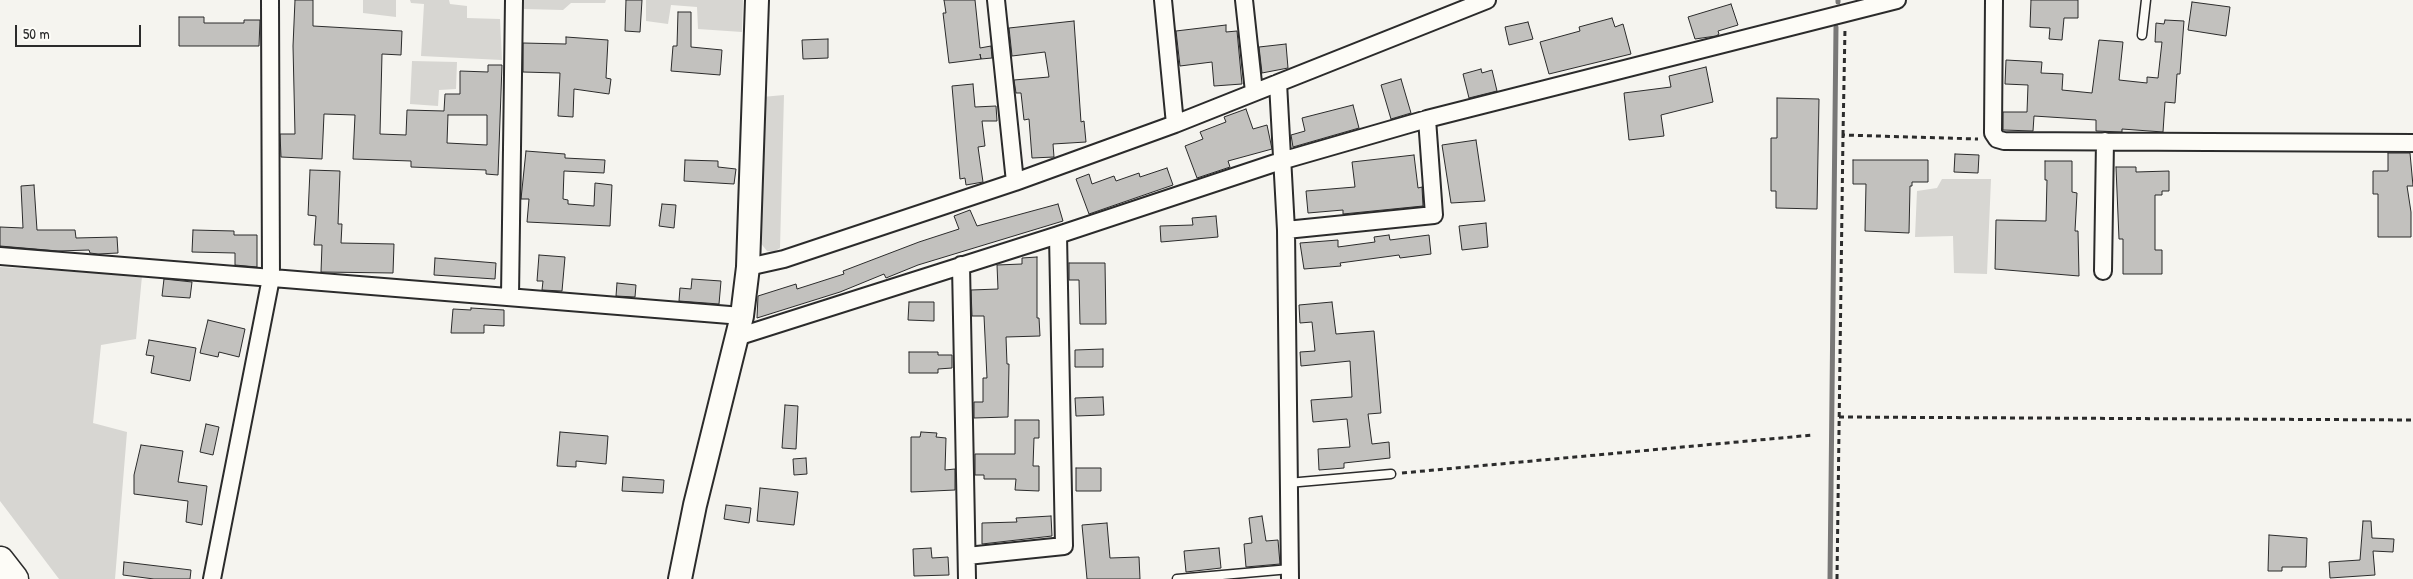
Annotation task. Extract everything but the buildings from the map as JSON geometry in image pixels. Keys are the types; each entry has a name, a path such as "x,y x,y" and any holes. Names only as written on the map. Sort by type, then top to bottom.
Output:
{"highway":[{"path":"0,561 14,579"}],"street":[{"path":"212,579 216,550 271,278 270,0"},
{"path":"510,297 514,0"},
{"path":"680,579 695,505 739,326 748,267 757,0"},
{"path":"996,0 1015,182"},
{"path":"1163,0 1175,124"},
{"path":"1244,0 1254,92"},
{"path":"748,267 784,258 1015,182 1175,124 1487,0"},
{"path":"0,256 510,297 739,326 961,265 1282,161 1427,119 1897,0"},
{"path":"1994,0 1993,133 1996,139 2004,141 2413,143"},
{"path":"1278,84 1286,230 1290,574"},
{"path":"1286,230 1434,215 1427,119"},
{"path":"2103,271 2105,141"},
{"path":"967,556 1064,546 1058,235"},
{"path":"961,265 967,579"}],"lane":[{"path":"2142,35 2146,0"},
{"path":"1288,483 1391,474"},
{"path":"1177,579 1290,574"}],"path":[{"path":"1836,579 1846,14"},
{"path":"1843,135 1996,139"},
{"path":"1839,417 2413,420"},
{"path":"1391,474 1814,436"}],"shaded area":[{"path":"363,0 396,0 396,17 363,13"},
{"path":"410,0 449,0 450,4 467,6 467,18 500,19 502,60 421,56 424,4 411,3"},
{"path":"523,0 606,0 605,3 571,3 563,10 524,9"},
{"path":"646,0 743,0 742,32 698,29 697,7 671,5 668,24 646,21"},
{"path":"412,61 457,62 456,89 439,90 438,106 410,104"},
{"path":"784,95 780,248 774,252 767,251 759,241 762,97"},
{"path":"1942,179 1991,179 1987,274 1954,273 1953,236 1915,237 1917,191 1937,188"},
{"path":"0,267 142,276 136,339 101,345 93,423 127,432 115,579 59,579 0,501"}],"waterway":[{"path":"1830,579 1836,27"}]}
